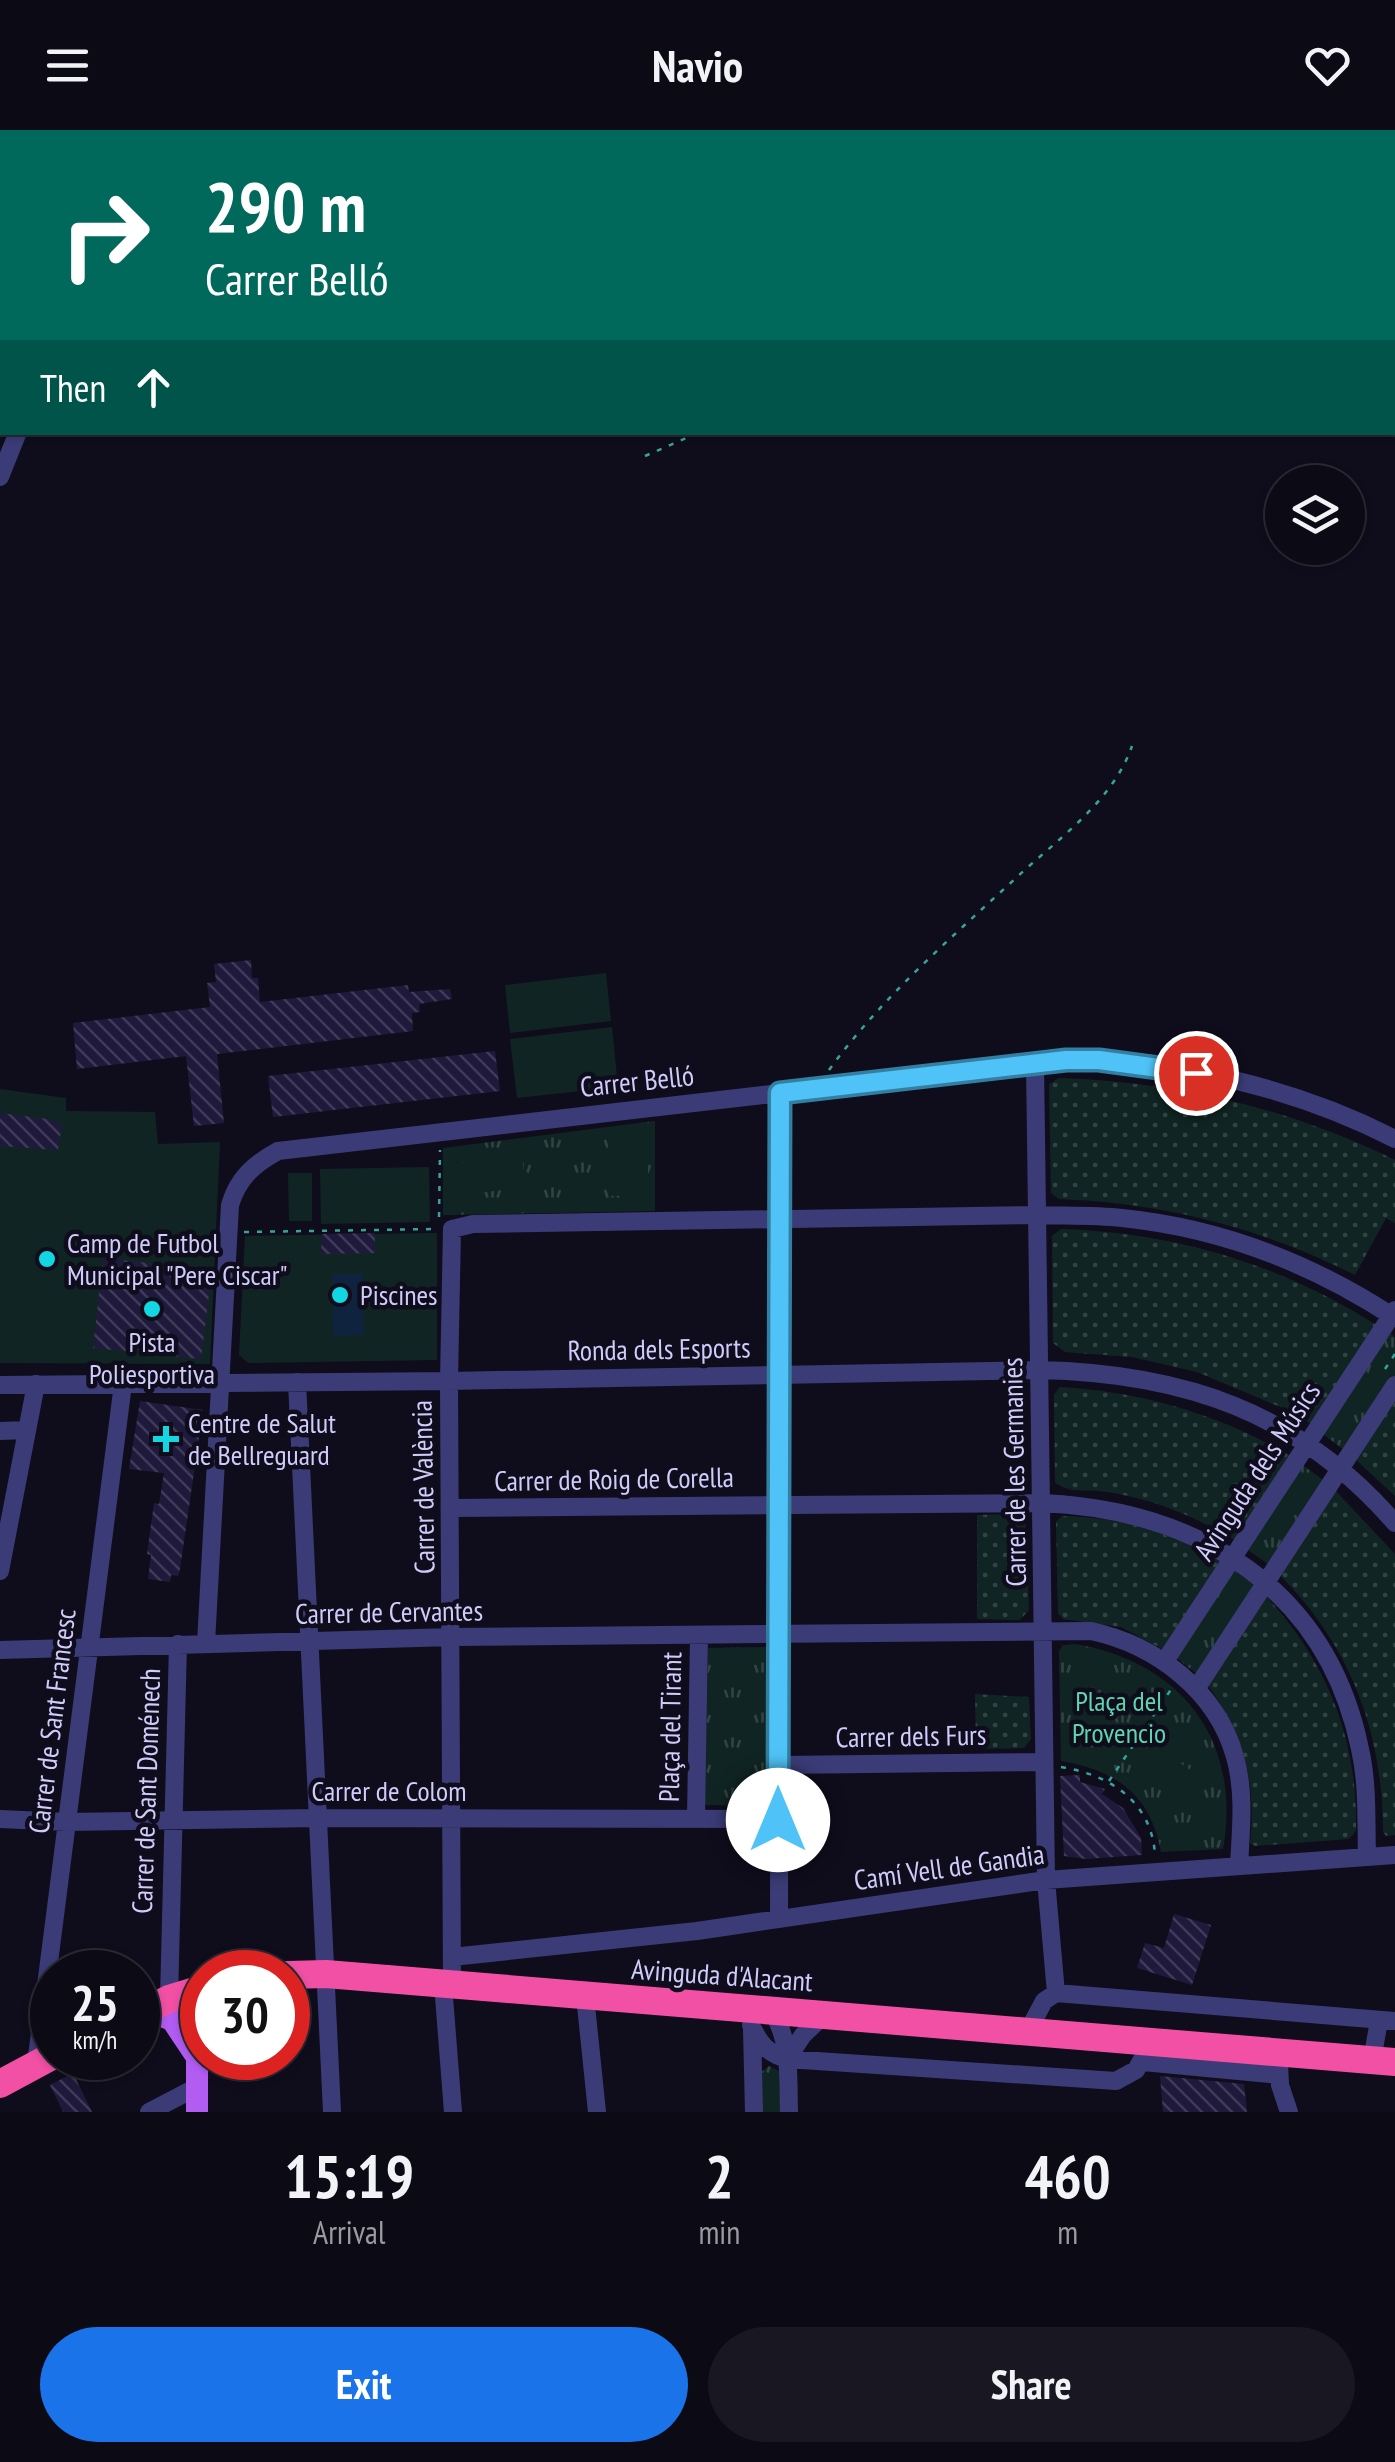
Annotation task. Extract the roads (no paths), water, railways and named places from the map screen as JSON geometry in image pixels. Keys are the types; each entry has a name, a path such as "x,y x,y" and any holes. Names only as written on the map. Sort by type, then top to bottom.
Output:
{"highway":[{"name":"Avinguda d'Alacant","path":"310,1974 449,1975 584,1996 758,2015 824,2015 1028,2031 1147,2052 1279,2064 1383,2061"},
{"path":"0,2084 30,2068"}],"main road":[{"path":"173,1999 164,2015 180,2027"},
{"path":"173,1999 180,2027"},
{"path":"196,2080 197,2112"}],"street":[{"path":"0,477 17,435"},
{"name":"Carrer Belló","path":"220,1384 233,1194 250,1169 278,1151 292,1148 1035,1063 1099,1060 1196,1073 1288,1096 1395,1139"},
{"name":"Carrer de les Germanies","path":"1035,1063 1046,1880 1056,1993"},
{"path":"779,1919 780,1093"},
{"path":"780,1220 1118,1218 1213,1234 1262,1250 1394,1314"},
{"name":"Carrer de València","path":"453,2112 446,1229 473,1224 780,1220"},
{"name":"Avinguda dels Músics","path":"1165,1661 1394,1314"},
{"name":"Ronda dels Esports","path":"0,1385 1110,1372 1178,1386 1251,1413 1340,1469 1395,1523"},
{"path":"297,1382 332,2112"},
{"path":"0,1571 36,1384"},
{"name":"Carrer de Sant Francesc","path":"55,1950 67,1822 123,1384"},
{"path":"206,1643 220,1384"},
{"path":"1196,1689 1395,1385"},
{"path":"0,1431 27,1430"},
{"name":"Carrer de Roig de Corella","path":"451,1508 1042,1503 1137,1514 1194,1535 1234,1558 1266,1583 1298,1616 1328,1660 1348,1704 1361,1752 1366,1856"},
{"path":"1044,1630 1108,1635 1137,1646 1165,1661 1196,1689 1218,1717 1236,1758 1242,1815 1239,1865"},
{"name":"Carrer de Cervantes","path":"0,1650 452,1637 1044,1630"},
{"name":"Plaça del Tirant","path":"696,1818 699,1636"},
{"name":"Carrer de Sant Doménech","path":"173,1999 178,1644"},
{"name":"Carrer dels Furs","path":"778,1764 1044,1764"},
{"name":"Carrer de Colom","path":"0,1819 778,1820"},
{"name":"Camí Vell de Gandia","path":"449,1975 681,1933 1046,1880 1395,1855"},
{"path":"1028,2031 1044,2002 1056,1993 1387,2021 1383,2061"},
{"path":"584,1996 598,2112"},
{"path":"754,2112 758,2015 781,2025 789,2112"},
{"name":"Avinguda d'Alacant","path":"758,2015 759,2042 787,2059 1116,2081 1128,2077 1147,2052"},
{"path":"787,2059 803,2034 824,2015"},
{"path":"1279,2064 1289,2112"},
{"path":"149,2112 196,2088"}],"water":[{"path":"332,1274 363,1274 364,1335 333,1336"}],"place":[{"name":"Camp de Futbol Municipal \"Pere Ciscar\"","path":"47,1259"},
{"name":"Piscines","path":"340,1295"},
{"name":"Pista Poliesportiva","path":"152,1309"},
{"name":"Centre de Salut de Bellreguard","path":"166,1439"}],"park label":[{"name":"Plaça del Provencio","path":"1119,1717"}]}
